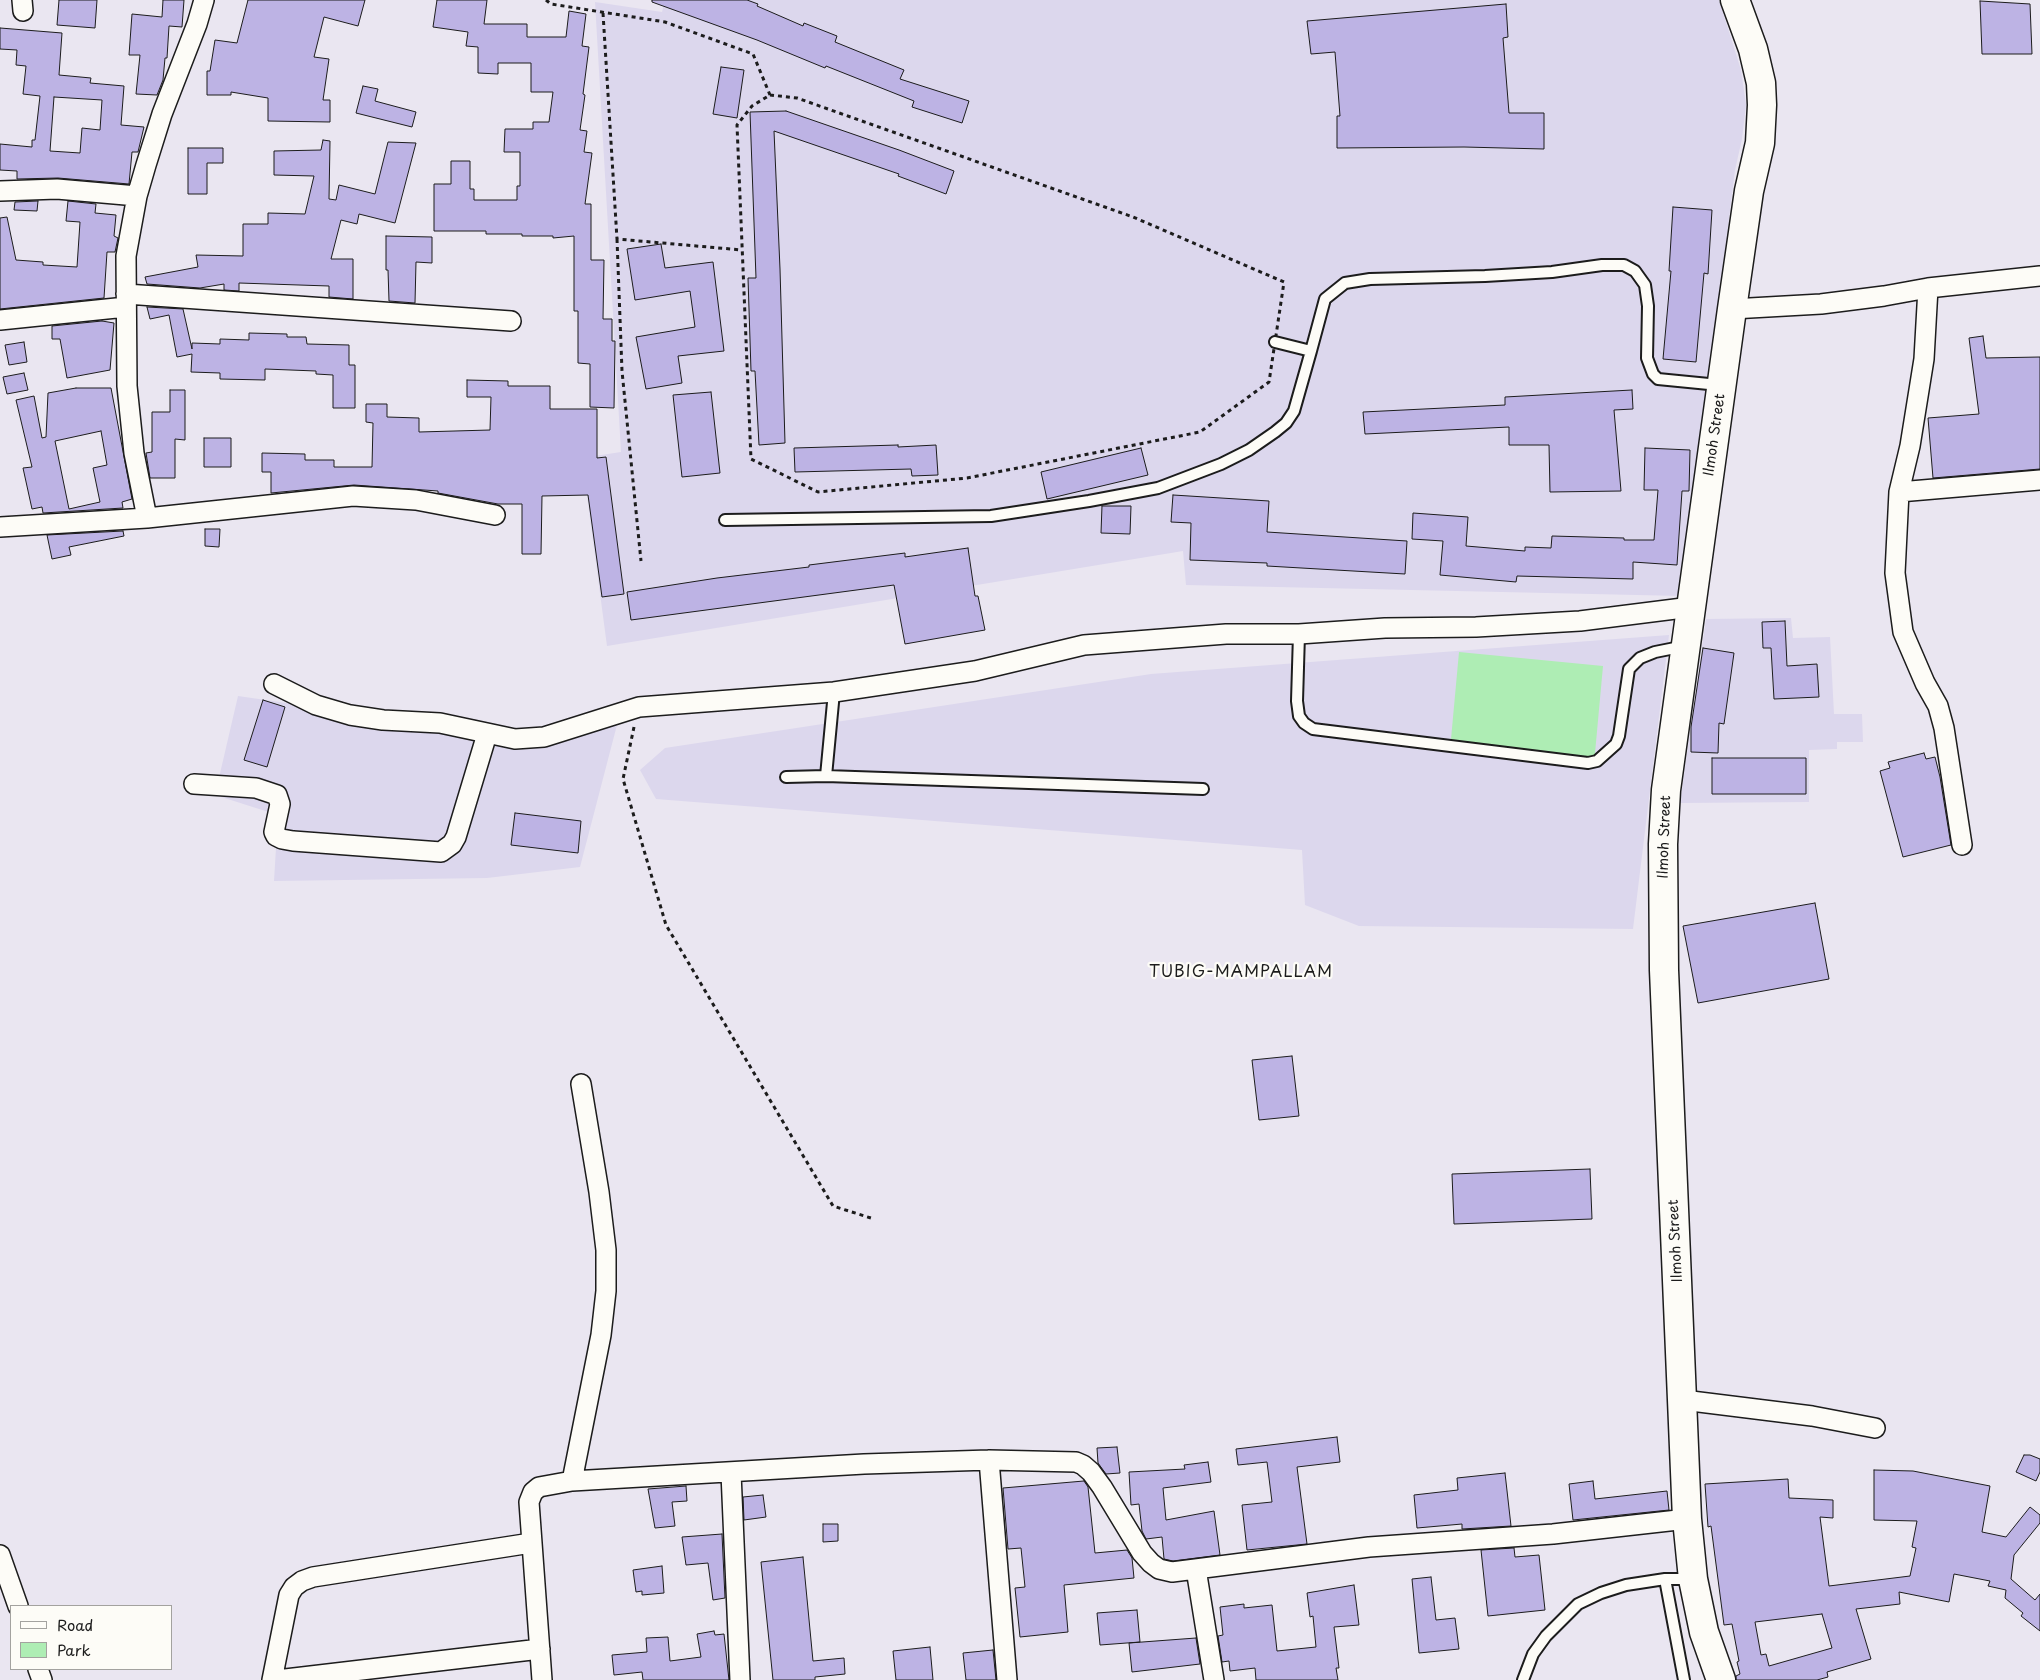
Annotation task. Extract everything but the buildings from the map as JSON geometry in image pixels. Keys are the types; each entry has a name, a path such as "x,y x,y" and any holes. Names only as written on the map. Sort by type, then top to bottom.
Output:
{"street":[{"path":"147,518 134,453 127,386 126,256 137,196 162,114 197,24 204,0"},
{"name":"Ilmoh Street","path":"1721,1680 1704,1632 1693,1579 1687,1519 1664,970 1663,844 1666,790 1732,309 1749,191 1760,143 1761,83 1753,49 1735,0"},
{"path":"0,191 57,189 137,196"},
{"path":"1732,309 1820,304 1928,288 2040,276"},
{"path":"1928,288 1924,359 1908,455 1899,492 1894,573 1903,632 1925,683 1938,706 1944,728 1962,844"},
{"path":"0,320 126,301 511,322"},
{"path":"1899,492 2040,480"},
{"path":"0,527 147,518 353,496 416,500 495,515"},
{"path":"274,684 316,705 350,715 383,720 440,722 514,739 544,737 639,707 834,692 974,671 1084,645 1226,634 1299,634 1385,628 1476,627 1561,622 1691,607"},
{"path":"194,784 256,788 277,795 280,804 274,832 276,836 282,839 293,842 441,852 452,844 456,837 487,734"},
{"path":"572,1480 601,1335 606,1291 605,1240 581,1084"},
{"path":"1683,1400 1812,1416 1875,1428"},
{"path":"542,1680 530,1543 529,1502 533,1492 539,1486 572,1480 855,1464 990,1460 1076,1462 1083,1465 1102,1487 1142,1553 1160,1569 1172,1572 1369,1548 1553,1534 1687,1519"},
{"path":"990,1460 1007,1680"},
{"path":"732,1472 740,1680"},
{"path":"272,1680 289,1594 302,1581 312,1577 530,1543"},
{"path":"0,1554 18,1605"},
{"path":"1196,1569 1214,1680"},
{"path":"276,1680 540,1649"}],"lane":[{"path":"725,520 991,516 1158,488 1221,464 1249,450 1286,423 1294,411 1325,299 1345,284 1370,279 1552,272 1602,265 1624,265 1635,271 1645,285 1648,306 1647,358 1653,374 1658,379 1722,386"},
{"path":"1275,342 1311,351"},
{"path":"1299,634 1297,701 1299,716 1304,723 1313,729 1588,763 1597,761 1616,744 1619,736 1628,669 1640,658 1655,652 1686,645"},
{"path":"826,776 834,692"},
{"path":"786,777 826,776 1203,789"},
{"path":"1665,1579 1684,1680"},
{"path":"1523,1680 1533,1654 1546,1636 1578,1604 1602,1592 1626,1585 1665,1579 1693,1579"}],"path":[{"path":"546,0 551,4 665,22 753,54 770,96"},
{"path":"603,13 617,239 622,371 641,561"},
{"path":"770,96 797,98 1133,217 1284,282 1269,382 1200,432 967,478 818,492 751,459 742,250 737,125 752,106 770,96"},
{"path":"617,239 742,250"},
{"path":"639,707 623,778 666,925 834,1206 874,1219"}],"shaded area":[{"path":"665,0 1719,0 1741,70 1746,105 1742,139 1735,170 1682,596 1186,585 1183,551 607,646 582,458 621,452 595,2 662,12"},
{"path":"1791,618 1793,638 1830,637 1834,714 1862,714 1863,742 1837,742 1837,749 1809,750 1809,802 1680,803 1706,619"},
{"path":"1669,635 1633,929 1359,926 1305,905 1302,850 656,799 640,770 665,748 1151,674"},
{"path":"238,696 514,736 618,721 580,867 487,878 274,881 278,815 215,795"}],"green space":[{"path":"1459,652 1603,666 1594,764 1450,750"}],"district":[{"name":"TUBIG-MAMPALLAM","path":"1241,973"}]}
